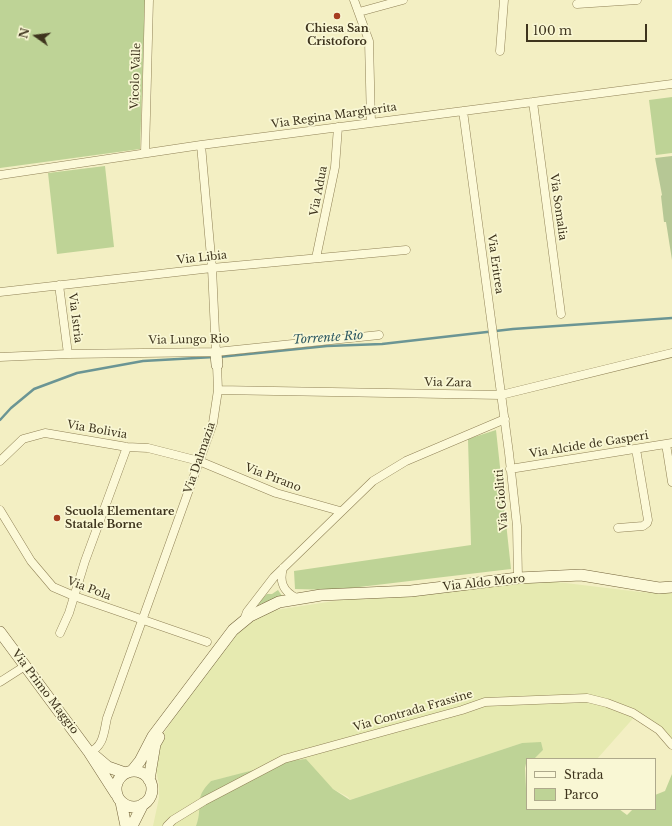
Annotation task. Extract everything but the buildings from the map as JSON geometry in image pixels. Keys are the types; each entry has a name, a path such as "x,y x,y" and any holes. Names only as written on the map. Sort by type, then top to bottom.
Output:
{"street":[{"name":"Vicolo Valle","path":"145,153 149,0"},
{"path":"354,0 368,41 371,123"},
{"path":"359,12 403,0"},
{"path":"500,51 504,0"},
{"path":"577,4 637,0"},
{"name":"Via Regina Margherita","path":"0,175 201,145 672,84"},
{"name":"Via Somalia","path":"533,102 561,314"},
{"name":"Via Eritrea","path":"463,111 505,419"},
{"name":"Via Adua","path":"316,258 335,167 338,127"},
{"name":"Via Dalmazia","path":"106,765 102,757 102,740 107,718 213,423 218,390 212,268 201,145"},
{"name":"Via Libia","path":"0,292 212,268 406,250"},
{"name":"Via Istria","path":"59,285 68,354"},
{"name":"Via Lungo Rio","path":"0,357 68,354 216,357 379,336"},
{"name":"Via Zara","path":"218,390 501,394 672,353"},
{"path":"243,621 247,612 283,568 340,511 373,481 406,461 505,419"},
{"name":"Via Giolitti","path":"505,419 517,526 518,578"},
{"name":"Via Bolivia","path":"1,457 23,439 45,433 127,447 155,449 199,461"},
{"path":"669,444 672,482"},
{"name":"Via Alcide de Gasperi","path":"510,469 669,444"},
{"path":"60,633 127,447"},
{"path":"618,528 643,526 648,523 636,449"},
{"name":"Via Pirano","path":"199,461 276,493 340,511"},
{"name":"Via Pola","path":"0,510 31,561 53,587 74,596 207,642"},
{"path":"283,568 282,584 289,594 296,598"},
{"name":"Via Aldo Moro","path":"170,715 223,643 243,621 268,606 296,598 321,595 412,591 518,578 581,575 659,588 672,587"},
{"name":"Via Primo Maggio","path":"0,632 89,752 119,798"},
{"path":"0,682 25,666"},
{"name":"Via Contrada Frassine","path":"168,826 173,820 204,801 284,759 462,710 485,702 587,698 607,703 633,713 658,730 672,745"},
{"path":"126,826 119,798 117,782 140,761 153,736 170,715"},
{"path":"132,826 143,804 150,796 152,791 150,780 155,744 170,715"},
{"path":"89,752 96,749 102,740"},
{"name":"Via Primo Maggio","path":"89,752 106,765 129,772"},
{"path":"129,772 142,773 150,780"},
{"path":"119,798 132,807 143,804"}],"green space":[{"path":"0,0 145,0 140,149 0,168"},
{"path":"672,97 672,153 656,155 649,100"},
{"path":"672,156 672,260 666,222 664,222 662,195 655,158"},
{"path":"105,166 114,247 57,254 48,173"},
{"path":"496,430 511,569 334,590 295,589 294,571 471,545 468,439"},
{"path":"549,581 640,592 672,592 672,739 637,714 598,758 535,758 543,750 522,743 350,800 348,797 333,789 323,780 250,772 211,781 198,803 200,814 196,826 153,826 159,798 159,784 155,766 160,739 209,664 250,618 276,610 341,600"},
{"path":"278,590 282,596 255,606 267,594 272,594"},
{"path":"541,742 543,750 535,758 526,758 526,810 620,810 627,815 632,810 656,810 656,795 665,791 672,774 672,826 196,826 200,798 205,788 211,781 289,761 306,759 333,789 350,800 522,743"}],"waterway":[{"name":"Torrente Rio","path":"219,357 327,346 382,344 513,329 672,318"},
{"name":"Torrente Rio","path":"0,420 11,408 34,389 77,373 143,361 214,357"}],"place":[{"name":"Chiesa San Cristoforo","path":"337,16"},
{"name":"Scuola Elementare Statale Borne","path":"57,518"}]}
